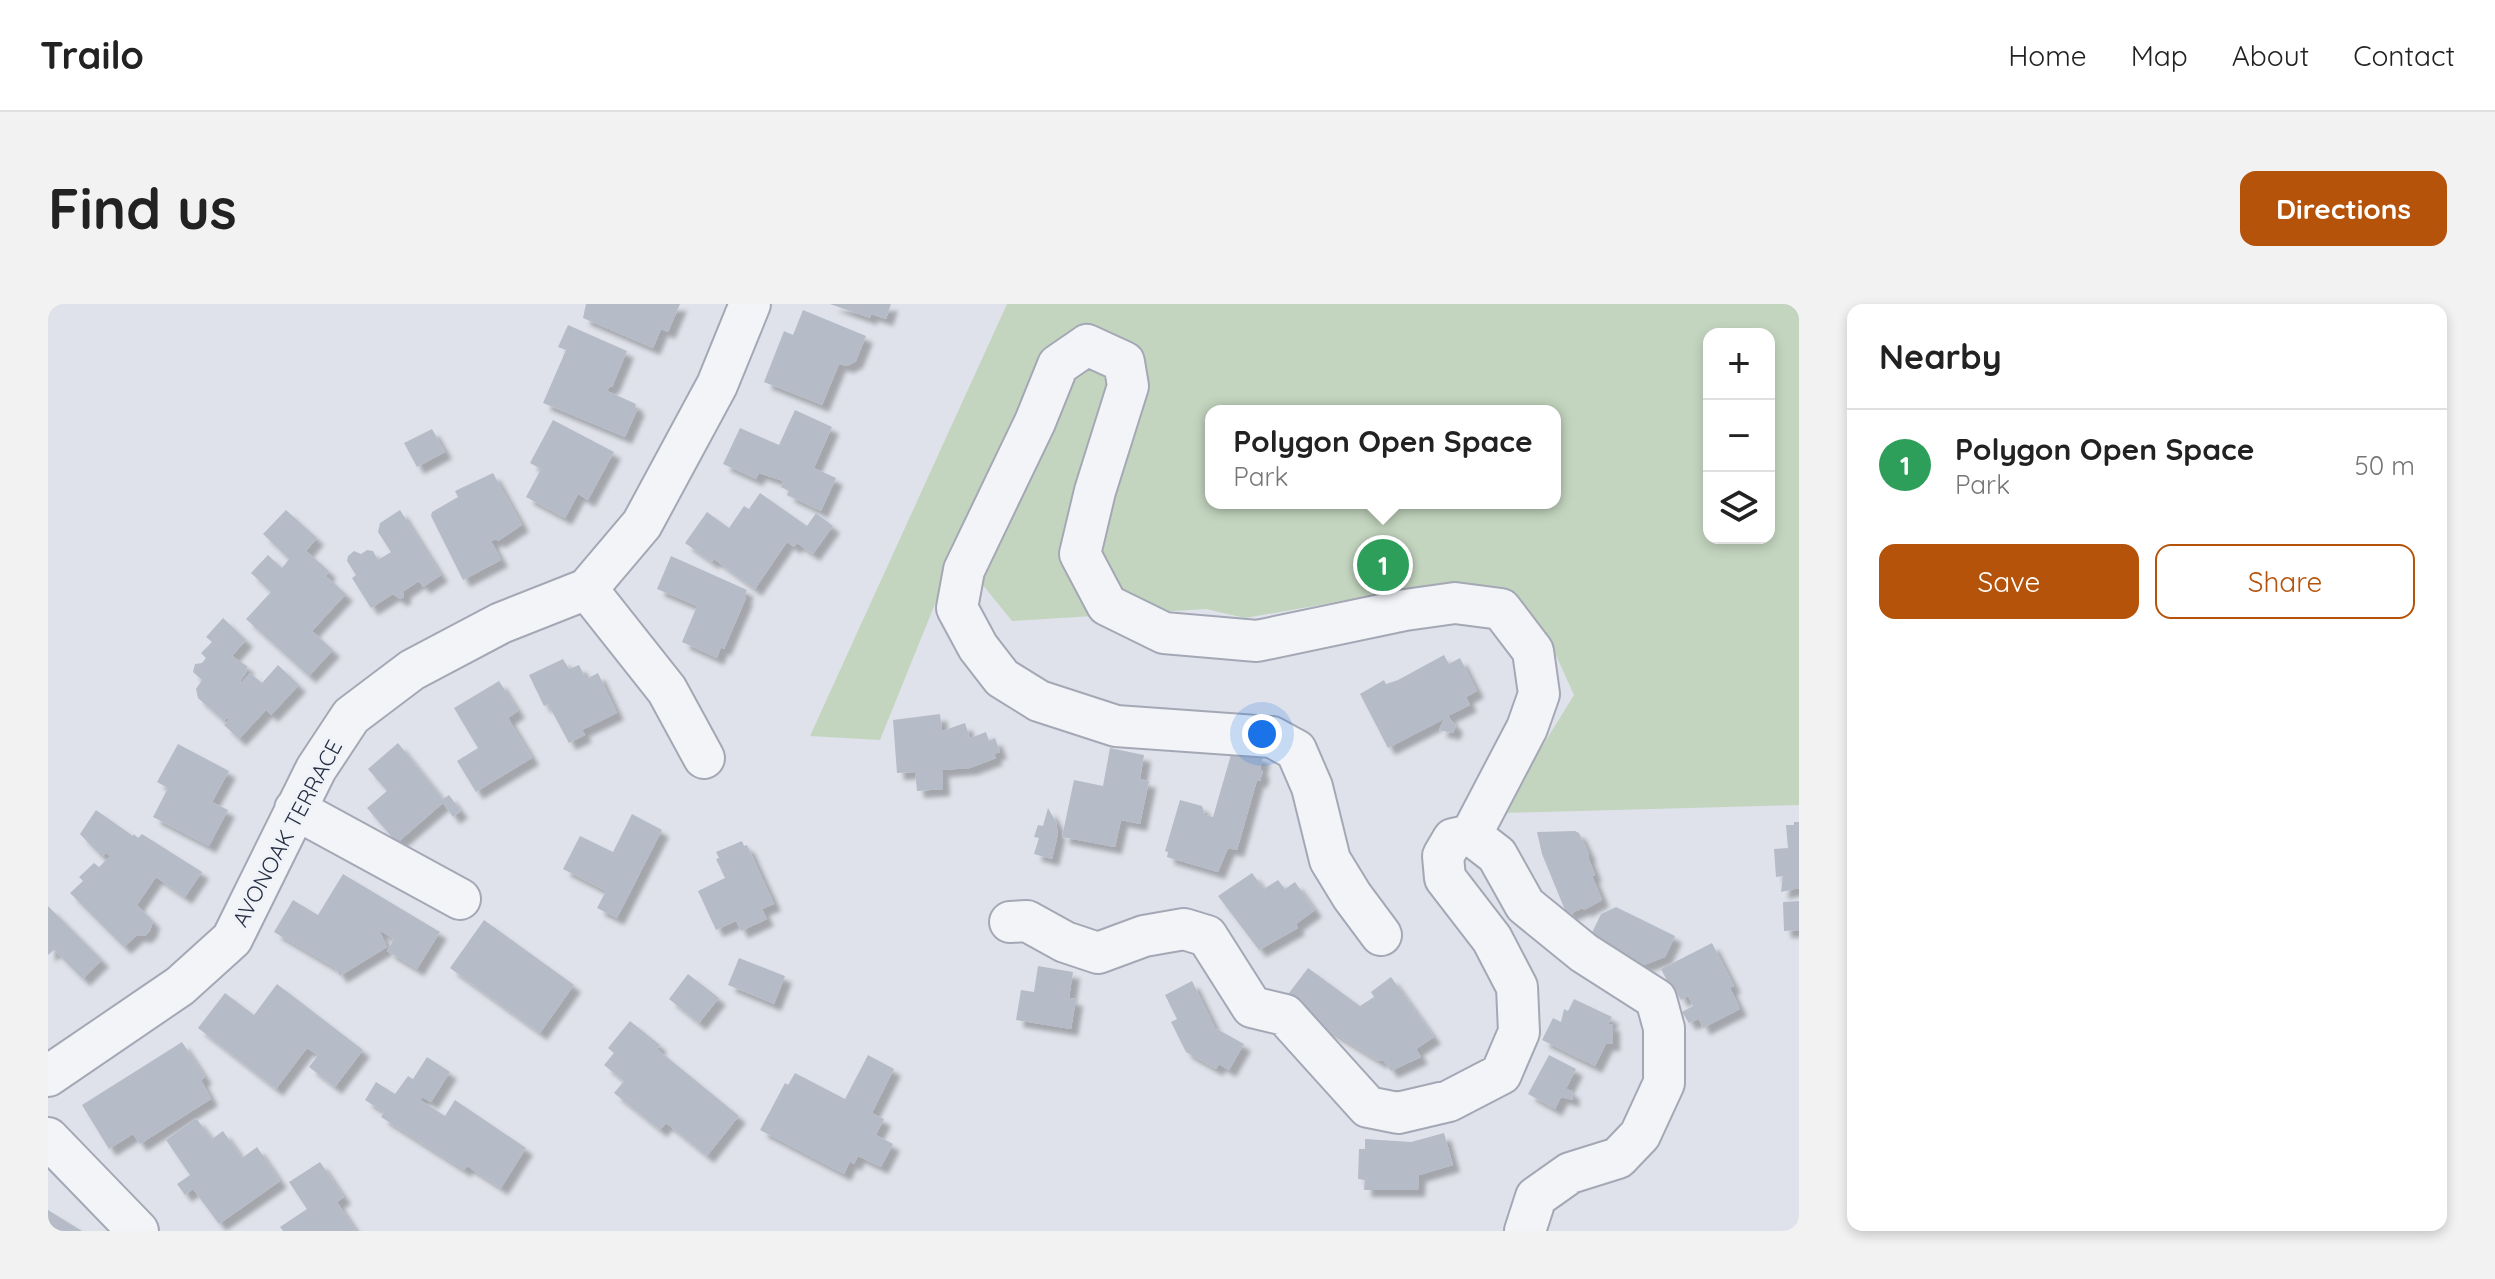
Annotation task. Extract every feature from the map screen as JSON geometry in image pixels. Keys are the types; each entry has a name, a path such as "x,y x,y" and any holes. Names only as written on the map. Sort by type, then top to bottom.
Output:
{"street":[{"name":"AVONOAK TERRACE","path":"48,1076 180,986 232,939 316,769 351,716 412,670 501,623 587,589 642,524 717,385 750,304"},
{"path":"1010,922 1027,921 1065,942 1098,953 1144,936 1184,929 1207,936 1252,1007 1285,1015 1368,1107 1398,1113 1449,1101 1501,1074 1519,1032 1517,987 1492,939 1445,878 1443,856 1453,839 1471,835 1527,728 1539,694 1533,651 1501,609 1455,603 1257,641 1164,633 1107,605 1080,554 1095,491 1128,386 1124,362 1087,345 1058,365 1035,422 964,570 957,608 978,647 1002,678 1039,701 1116,726 1272,737 1296,750 1312,787 1330,860 1381,935"},
{"path":"587,589 667,690 704,758"},
{"path":"295,809 460,899"},
{"path":"1471,835 1497,855 1525,905 1584,953 1656,999 1664,1028 1664,1083 1640,1135 1618,1158 1570,1173 1536,1197 1525,1231"},
{"path":"48,1138 138,1231"}],"green space":[{"path":"1007,304 1799,304 1799,805 1501,813 1574,695 1545,631 1500,591 1348,600 1245,618 1206,609 1012,621 956,552 880,740 810,736"}],"building":[{"path":"586,304 680,304 668,332 661,329 653,348 583,318"},
{"path":"830,304 891,304 886,319 871,314 870,318"},
{"path":"803,310 866,336 856,361 847,366 839,364 822,405 764,382 784,331 793,335"},
{"path":"568,325 627,351 612,387 607,391 636,404 638,408 625,437 543,403 566,350 558,347"},
{"path":"795,410 832,427 814,468 836,478 821,511 787,495 789,491 781,487 783,481 759,473 756,479 723,464 740,428 779,445"},
{"path":"553,420 614,452 588,500 578,494 565,518 526,497 541,469 530,463"},
{"path":"432,429 445,452 417,467 404,443"},
{"path":"493,473 522,525 498,541 491,541 501,560 463,580 431,516 432,512 458,497 455,491"},
{"path":"760,493 807,526 816,513 833,526 813,554 797,543 794,547 787,542 755,589 714,559 712,562 685,543 707,512 729,528 744,506 749,509"},
{"path":"286,510 317,538 306,551 329,571 326,576 346,594 312,631 333,650 309,676 246,619 271,592 251,573 268,555 282,568 289,559 263,534"},
{"path":"400,510 441,575 423,587 419,581 404,591 404,597 400,599 393,594 371,608 352,578 356,575 347,561 348,556 354,551 361,554 367,550 373,551 378,560 391,552 378,532 380,523"},
{"path":"671,556 747,590 724,649 721,647 717,658 682,642 697,606 657,589"},
{"path":"223,618 246,640 232,656 247,666 241,683 250,673 262,683 278,665 299,685 271,715 266,710 239,739 224,725 229,720 227,718 224,721 198,698 196,689 202,680 193,672 195,664 202,663 206,658 201,653 212,642 206,637"},
{"path":"1444,655 1449,664 1460,658 1477,691 1466,697 1470,705 1448,716 1456,726 1453,733 1439,730 1444,719 1388,748 1360,694 1384,680 1386,684 1398,680"},
{"path":"563,659 569,669 579,665 586,679 598,673 617,713 582,730 585,735 569,743 548,704 544,706 529,675"},
{"path":"499,681 518,711 508,718 532,758 476,792 457,761 478,748 454,708"},
{"path":"940,714 942,731 965,723 970,738 986,732 989,741 995,738 1000,752 994,754 996,758 970,768 942,770 943,789 917,791 915,772 897,773 893,720"},
{"path":"398,743 443,799 449,795 461,811 453,817 443,803 397,843 367,808 387,791 368,769"},
{"path":"178,744 229,771 212,802 228,810 209,846 153,817 168,788 157,782"},
{"path":"1110,748 1144,755 1140,779 1149,781 1140,824 1121,820 1115,847 1062,837 1074,780 1103,786"},
{"path":"1233,748 1263,757 1260,770 1263,771 1260,781 1257,780 1237,850 1228,848 1218,872 1167,857 1168,852 1165,851 1180,800 1202,806 1205,815 1213,817"},
{"path":"1048,808 1056,822 1058,834 1052,859 1034,854 1039,838 1034,837 1038,825 1043,826"},
{"path":"96,810 133,836 138,838 142,834 202,872 185,897 156,877 137,905 153,921 150,931 145,936 137,935 124,947 70,893 83,881 79,877 94,863 99,867 110,856 106,853 102,857 80,834"},
{"path":"632,814 662,830 617,918 597,908 606,891 563,869 580,836 613,852"},
{"path":"1794,822 1799,822 1799,888 1781,892 1783,876 1776,877 1774,849 1788,848 1786,825 1794,825"},
{"path":"1575,831 1589,854 1595,875 1592,876 1602,900 1567,915 1542,854 1537,832"},
{"path":"742,841 744,846 747,845 774,904 762,909 767,919 741,931 736,921 716,930 698,891 725,878 716,852"},
{"path":"1252,873 1264,889 1278,880 1285,889 1295,882 1315,910 1296,924 1298,928 1259,950 1218,896"},
{"path":"343,874 440,932 417,969 387,951 394,939 379,930 387,947 340,976 335,968 274,932 293,900 318,915"},
{"path":"1799,901 1799,930 1784,931 1783,902"},
{"path":"48,906 102,960 83,979 54,950 48,955"},
{"path":"1616,907 1675,936 1665,957 1644,965 1589,939 1601,914"},
{"path":"484,920 574,985 540,1033 450,968"},
{"path":"1712,943 1734,986 1730,988 1740,1009 1703,1028 1699,1019 1689,1023 1682,1012 1693,1006 1688,996 1681,1000 1676,990 1673,992 1661,969"},
{"path":"739,958 785,976 774,1004 728,985"},
{"path":"1038,966 1073,972 1069,998 1076,999 1071,1029 1016,1020 1021,990 1034,992"},
{"path":"1308,968 1360,1006 1374,997 1371,992 1391,977 1434,1037 1416,1049 1421,1057 1391,1071 1383,1060 1379,1061 1322,1026 1286,997"},
{"path":"688,974 719,998 699,1023 669,999"},
{"path":"1192,981 1215,1028 1244,1044 1229,1070 1219,1064 1216,1069 1186,1052 1171,1022 1177,1019 1165,995"},
{"path":"277,984 363,1050 335,1087 309,1067 318,1055 307,1048 276,1089 198,1028 225,993 254,1015"},
{"path":"1574,999 1612,1017 1608,1024 1613,1024 1613,1044 1606,1044 1595,1066 1542,1040 1553,1018 1561,1022 1564,1009 1568,1011"},
{"path":"630,1021 660,1045 657,1049 739,1116 707,1156 666,1123 660,1130 614,1093 624,1081 604,1065 614,1053 608,1048"},
{"path":"182,1042 205,1077 201,1080 211,1099 140,1144 133,1134 109,1149 82,1105"},
{"path":"868,1055 894,1069 872,1113 884,1119 876,1135 893,1144 881,1167 858,1156 854,1164 850,1161 844,1174 760,1130 785,1083 788,1085 795,1073 845,1099"},
{"path":"1549,1055 1576,1069 1566,1089 1572,1091 1573,1100 1561,1097 1555,1109 1528,1094"},
{"path":"427,1057 450,1072 431,1102 422,1097 420,1100 445,1116 455,1100 526,1148 501,1188 467,1166 464,1170 381,1117 384,1112 365,1100 376,1082 395,1094 408,1076 413,1079"},
{"path":"196,1118 212,1139 223,1131 242,1158 257,1147 280,1181 219,1224 193,1189 185,1195 177,1184 190,1175 166,1140"},
{"path":"1444,1133 1453,1165 1419,1175 1418,1190 1364,1190 1365,1180 1358,1179 1359,1149 1365,1149 1365,1139 1411,1142"},
{"path":"320,1162 344,1197 337,1202 356,1231 283,1231 280,1227 307,1209 289,1182"},
{"path":"48,1210 82,1231 48,1231"}],"place":[{"name":"Polygon Open Space","path":"1383,565"}]}
